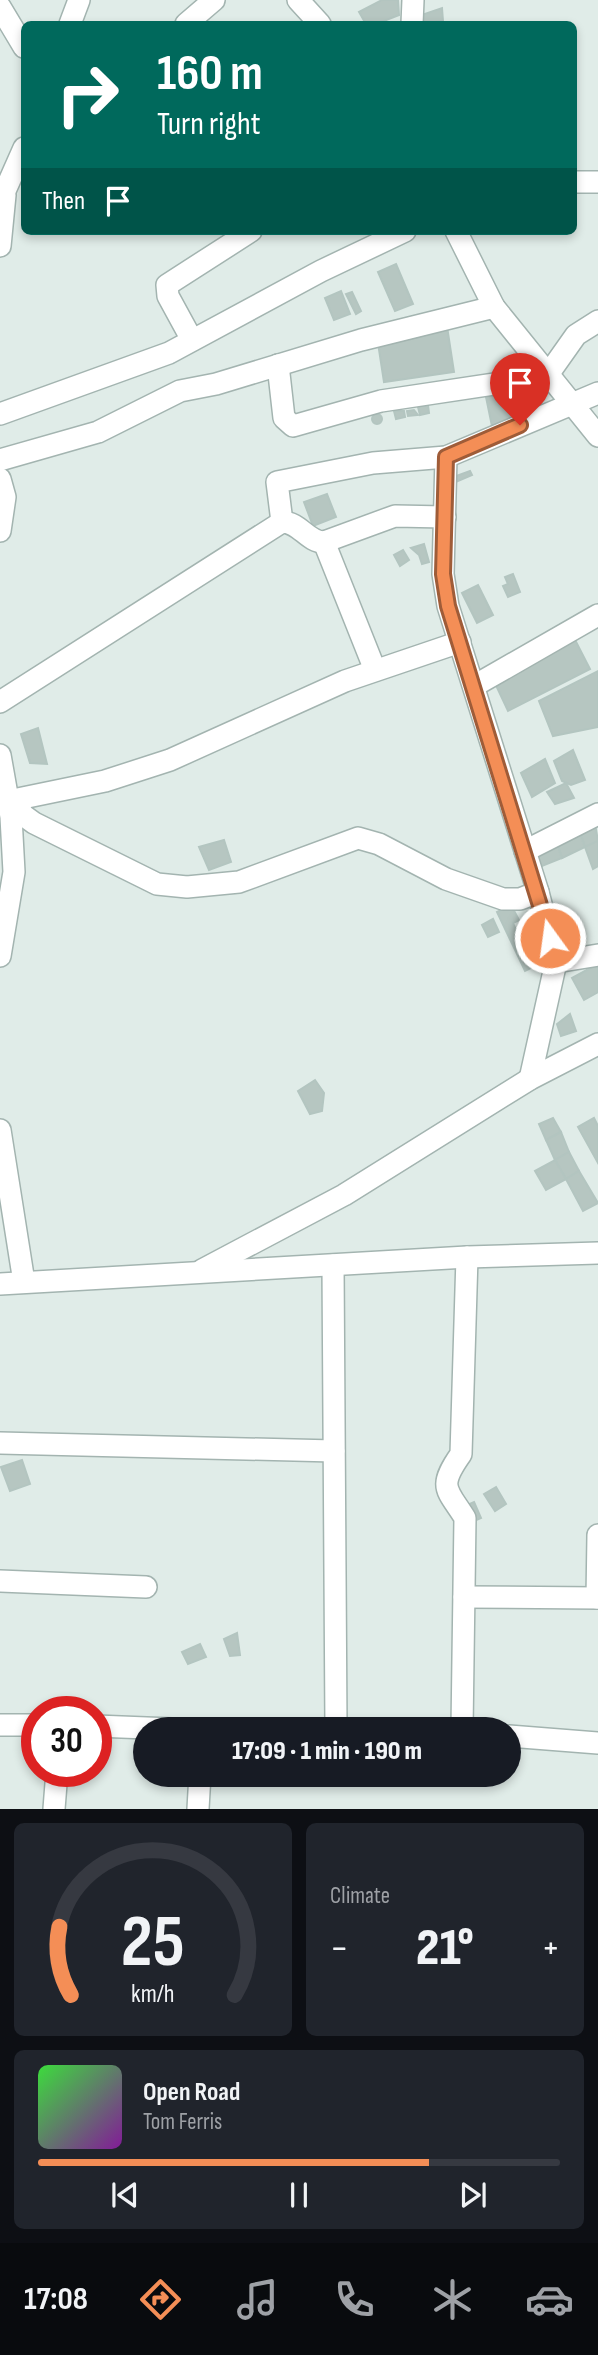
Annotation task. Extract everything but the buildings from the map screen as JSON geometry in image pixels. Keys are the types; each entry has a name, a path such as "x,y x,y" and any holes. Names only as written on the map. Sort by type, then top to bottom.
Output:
{"street":[{"path":"71,21 79,0"},
{"path":"190,21 214,0"},
{"path":"298,0 317,21"},
{"path":"412,21 413,0"},
{"path":"0,7 21,42"},
{"path":"0,246 3,199 21,155"},
{"path":"577,182 598,182"},
{"path":"192,340 168,296 167,285 245,235"},
{"path":"0,414 141,365 397,235"},
{"path":"458,235 494,307 598,436"},
{"path":"0,460 98,432 180,391 360,340 494,307"},
{"path":"278,365 284,418 293,426 381,401 547,376 576,335 598,321"},
{"path":"282,522 277,482 373,463 446,457 598,393"},
{"path":"446,457 443,574 448,606 538,892 556,962 530,1079"},
{"path":"0,531 5,497 1,483"},
{"path":"0,702 282,522 296,526 314,541 324,542 394,516 445,517"},
{"path":"324,542 375,670"},
{"path":"474,686 598,615"},
{"path":"12,801 105,781 170,760 345,681 460,642"},
{"path":"0,755 12,801 15,872 0,956"},
{"path":"12,801 23,815 34,823 157,884 187,887 239,882 358,838 379,844 446,879 503,899 520,899 538,892"},
{"path":"525,851 598,814"},
{"path":"556,962 598,955"},
{"path":"197,1273 344,1195 530,1079 598,1044"},
{"path":"0,1130 5,1191 24,1282"},
{"path":"0,1284 467,1257 598,1253"},
{"path":"462,1717 466,1518 452,1502 447,1485 449,1470 461,1454 467,1257"},
{"path":"332,1265 336,1717"},
{"path":"0,1443 334,1451"},
{"path":"464,1597 598,1598 598,1535"},
{"path":"0,1581 146,1587"},
{"path":"0,1725 21,1725"},
{"path":"112,1727 133,1727"},
{"path":"521,1737 598,1743"},
{"path":"54,1809 56,1787"},
{"path":"198,1809 199,1787"}],"route":[{"path":"520,425 446,457 443,574 448,606 550,938"}]}
